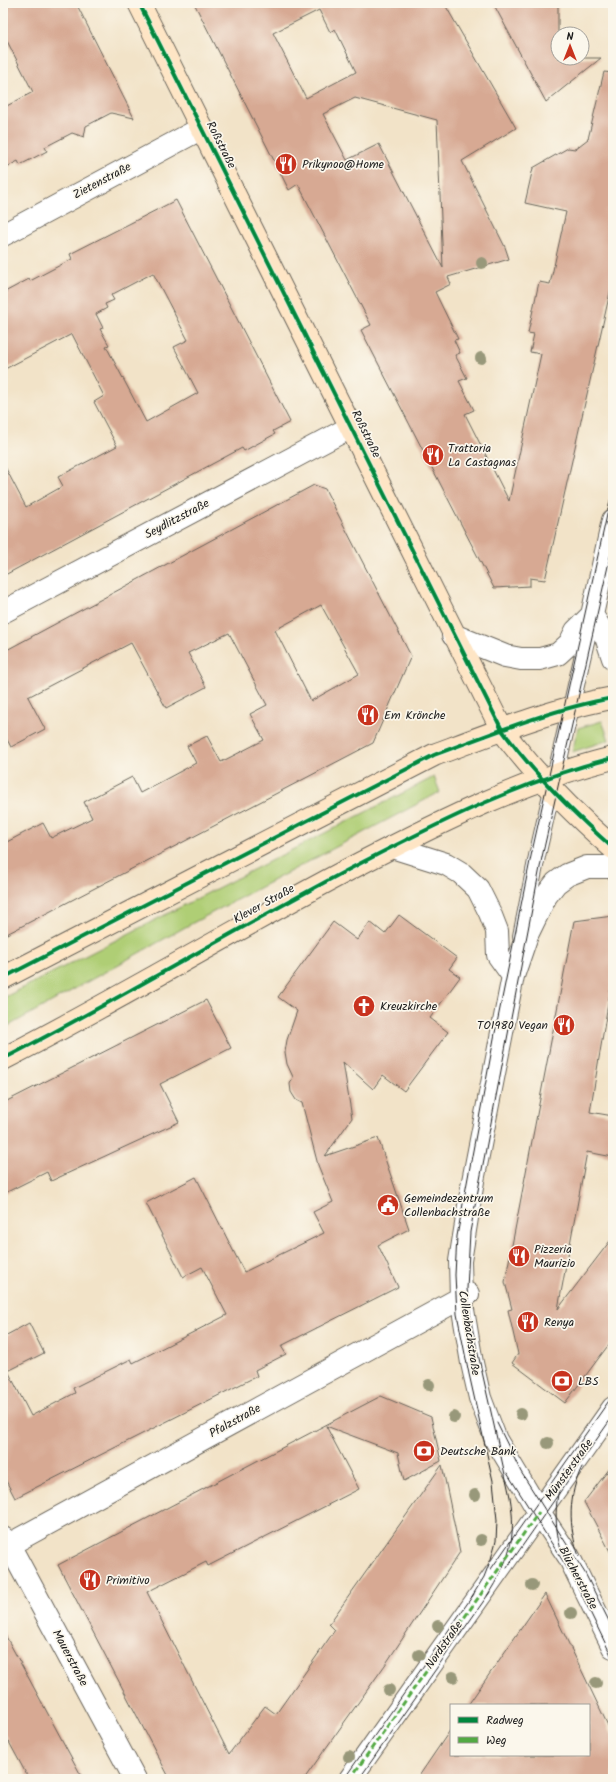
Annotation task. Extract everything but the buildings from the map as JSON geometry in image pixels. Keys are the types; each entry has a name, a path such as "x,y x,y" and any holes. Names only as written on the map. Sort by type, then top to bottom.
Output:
{"main road":[{"name":"Roßstraße","path":"139,3 502,730 520,754 550,781 613,848"},
{"path":"3,978 434,755 502,730 571,708 613,698"},
{"name":"Klever Straße","path":"3,1058 297,897 462,812 613,758"}],"street":[{"name":"Zietenstraße","path":"3,235 202,128"},
{"name":"Seydlitzstraße","path":"3,612 352,427"},
{"path":"454,635 505,656 521,659 540,659 558,654 570,643 576,631 592,615 613,520"},
{"path":"592,615 606,637 613,658"},
{"path":"392,847 446,864 461,873 478,889 497,931 498,955 513,976"},
{"name":"Collenbachstraße","path":"539,1512 496,1440 480,1398 468,1343 460,1261 472,1188 513,976 527,935 546,896 556,883 567,875 587,867 613,867"},
{"name":"Pfalzstraße","path":"5,1544 464,1296"},
{"name":"Münsterstraße","path":"539,1512 613,1408"},
{"name":"Blücherstraße","path":"539,1512 569,1557 613,1646"},
{"name":"Nordstraße","path":"350,1779 539,1512"},
{"name":"Mauerstraße","path":"5,1544 135,1779"}],"lane":[{"path":"513,976 537,856 550,781 571,708 592,615"}],"green space":[{"path":"602,721 609,740 572,752 578,728"},
{"path":"434,777 440,792 189,925 3,1029 3,998"}],"tram line":[{"path":"471,1598 484,1577 491,1559 496,1541 497,1520 493,1481 457,1314 455,1275 457,1236 495,1033 531,856 613,488"},
{"path":"487,1596 506,1560 512,1538 512,1512 510,1497 472,1327 467,1289 470,1232 542,857 613,544"},
{"path":"491,1569 613,1395"},
{"path":"507,1568 613,1416"},
{"path":"497,1423 521,1472 585,1573 613,1629"},
{"path":"579,1556 573,1534 571,1511 574,1489 582,1467"},
{"path":"563,1556 556,1523 556,1512 561,1480 565,1469"},
{"path":"507,1473 573,1577 613,1659"},
{"path":"359,1779 490,1592"},
{"path":"344,1779 474,1594"}],"marked path":[{"path":"350,1779 539,1512"}],"cycle path":[{"path":"139,3 502,730 527,762 554,792 613,848"},
{"path":"3,978 434,755 500,730 546,715 591,702 613,698"},
{"path":"3,1059 93,1011 271,911 422,832 516,790 580,767 613,758"}],"place":[{"name":"Prikynoo@Home","path":"286,164"},
{"name":"Trattoria La Castagnas","path":"433,455"},
{"name":"Em Krönche","path":"368,715"},
{"name":"Kreuzkirche","path":"364,1006"},
{"name":"TO1980 Vegan","path":"564,1025"},
{"name":"Gemeindezentrum Collenbachstraße","path":"388,1205"},
{"name":"Pizzeria Maurizio","path":"519,1256"},
{"name":"Renya","path":"528,1322"},
{"name":"LBS","path":"562,1381"},
{"name":"Deutsche Bank","path":"424,1451"},
{"name":"Primitivo","path":"90,1580"}]}
